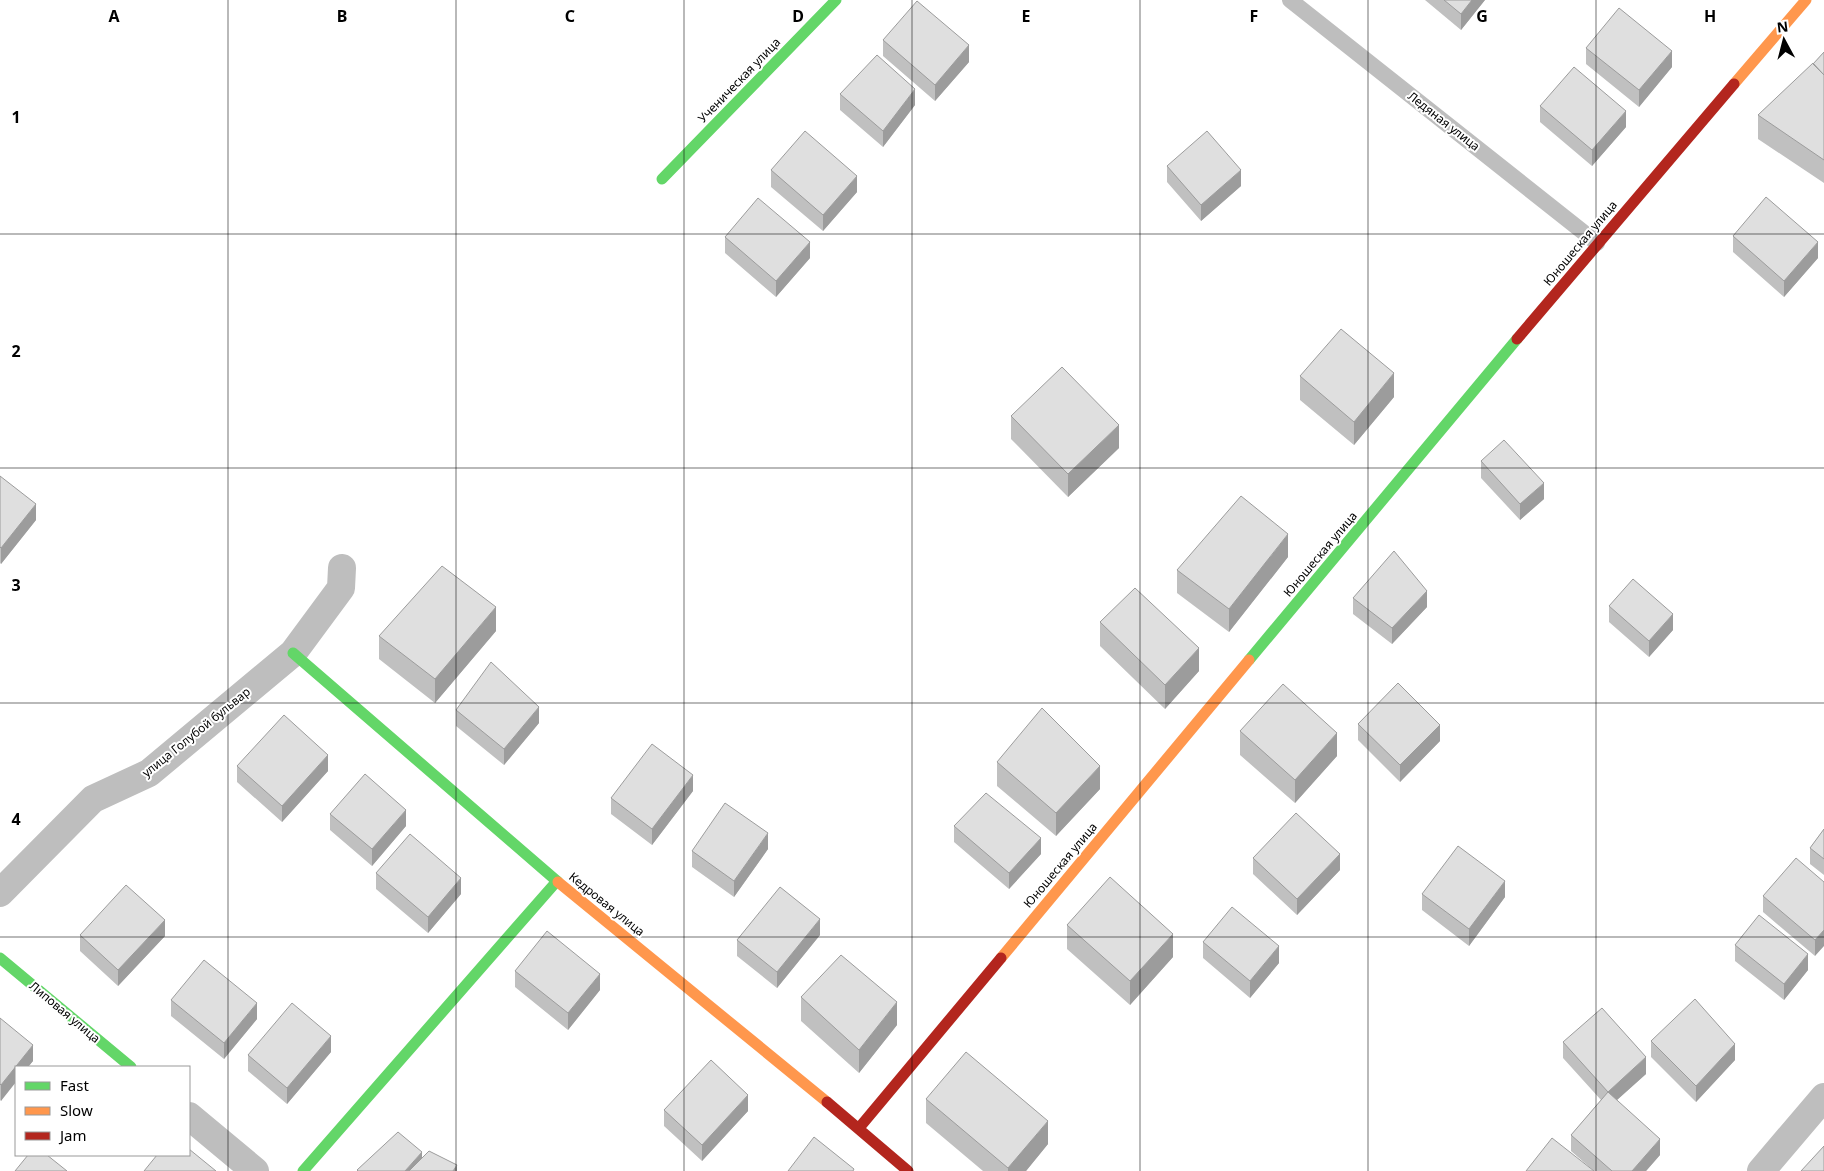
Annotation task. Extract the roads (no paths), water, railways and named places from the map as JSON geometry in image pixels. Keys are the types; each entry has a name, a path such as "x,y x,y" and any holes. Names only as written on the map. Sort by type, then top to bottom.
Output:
{"street":[{"name":"Ученическая улица","path":"662,178 836,0"},
{"name":"Юношеская улица","path":"859,1128 1597,243 1806,0"},
{"name":"улица Голубой бульвар","path":"0,893 93,799 149,773 293,653 341,588 342,568"},
{"name":"Кедровая улица","path":"293,653 557,881 859,1128 908,1171"},
{"path":"304,1171 557,881"},
{"name":"Липовая улица","path":"0,958 130,1066"},
{"path":"1761,1171 1824,1097"},
{"path":"190,1117 255,1171"}],"lane":[{"name":"Ледяная улица","path":"1297,2 1597,243"}]}
